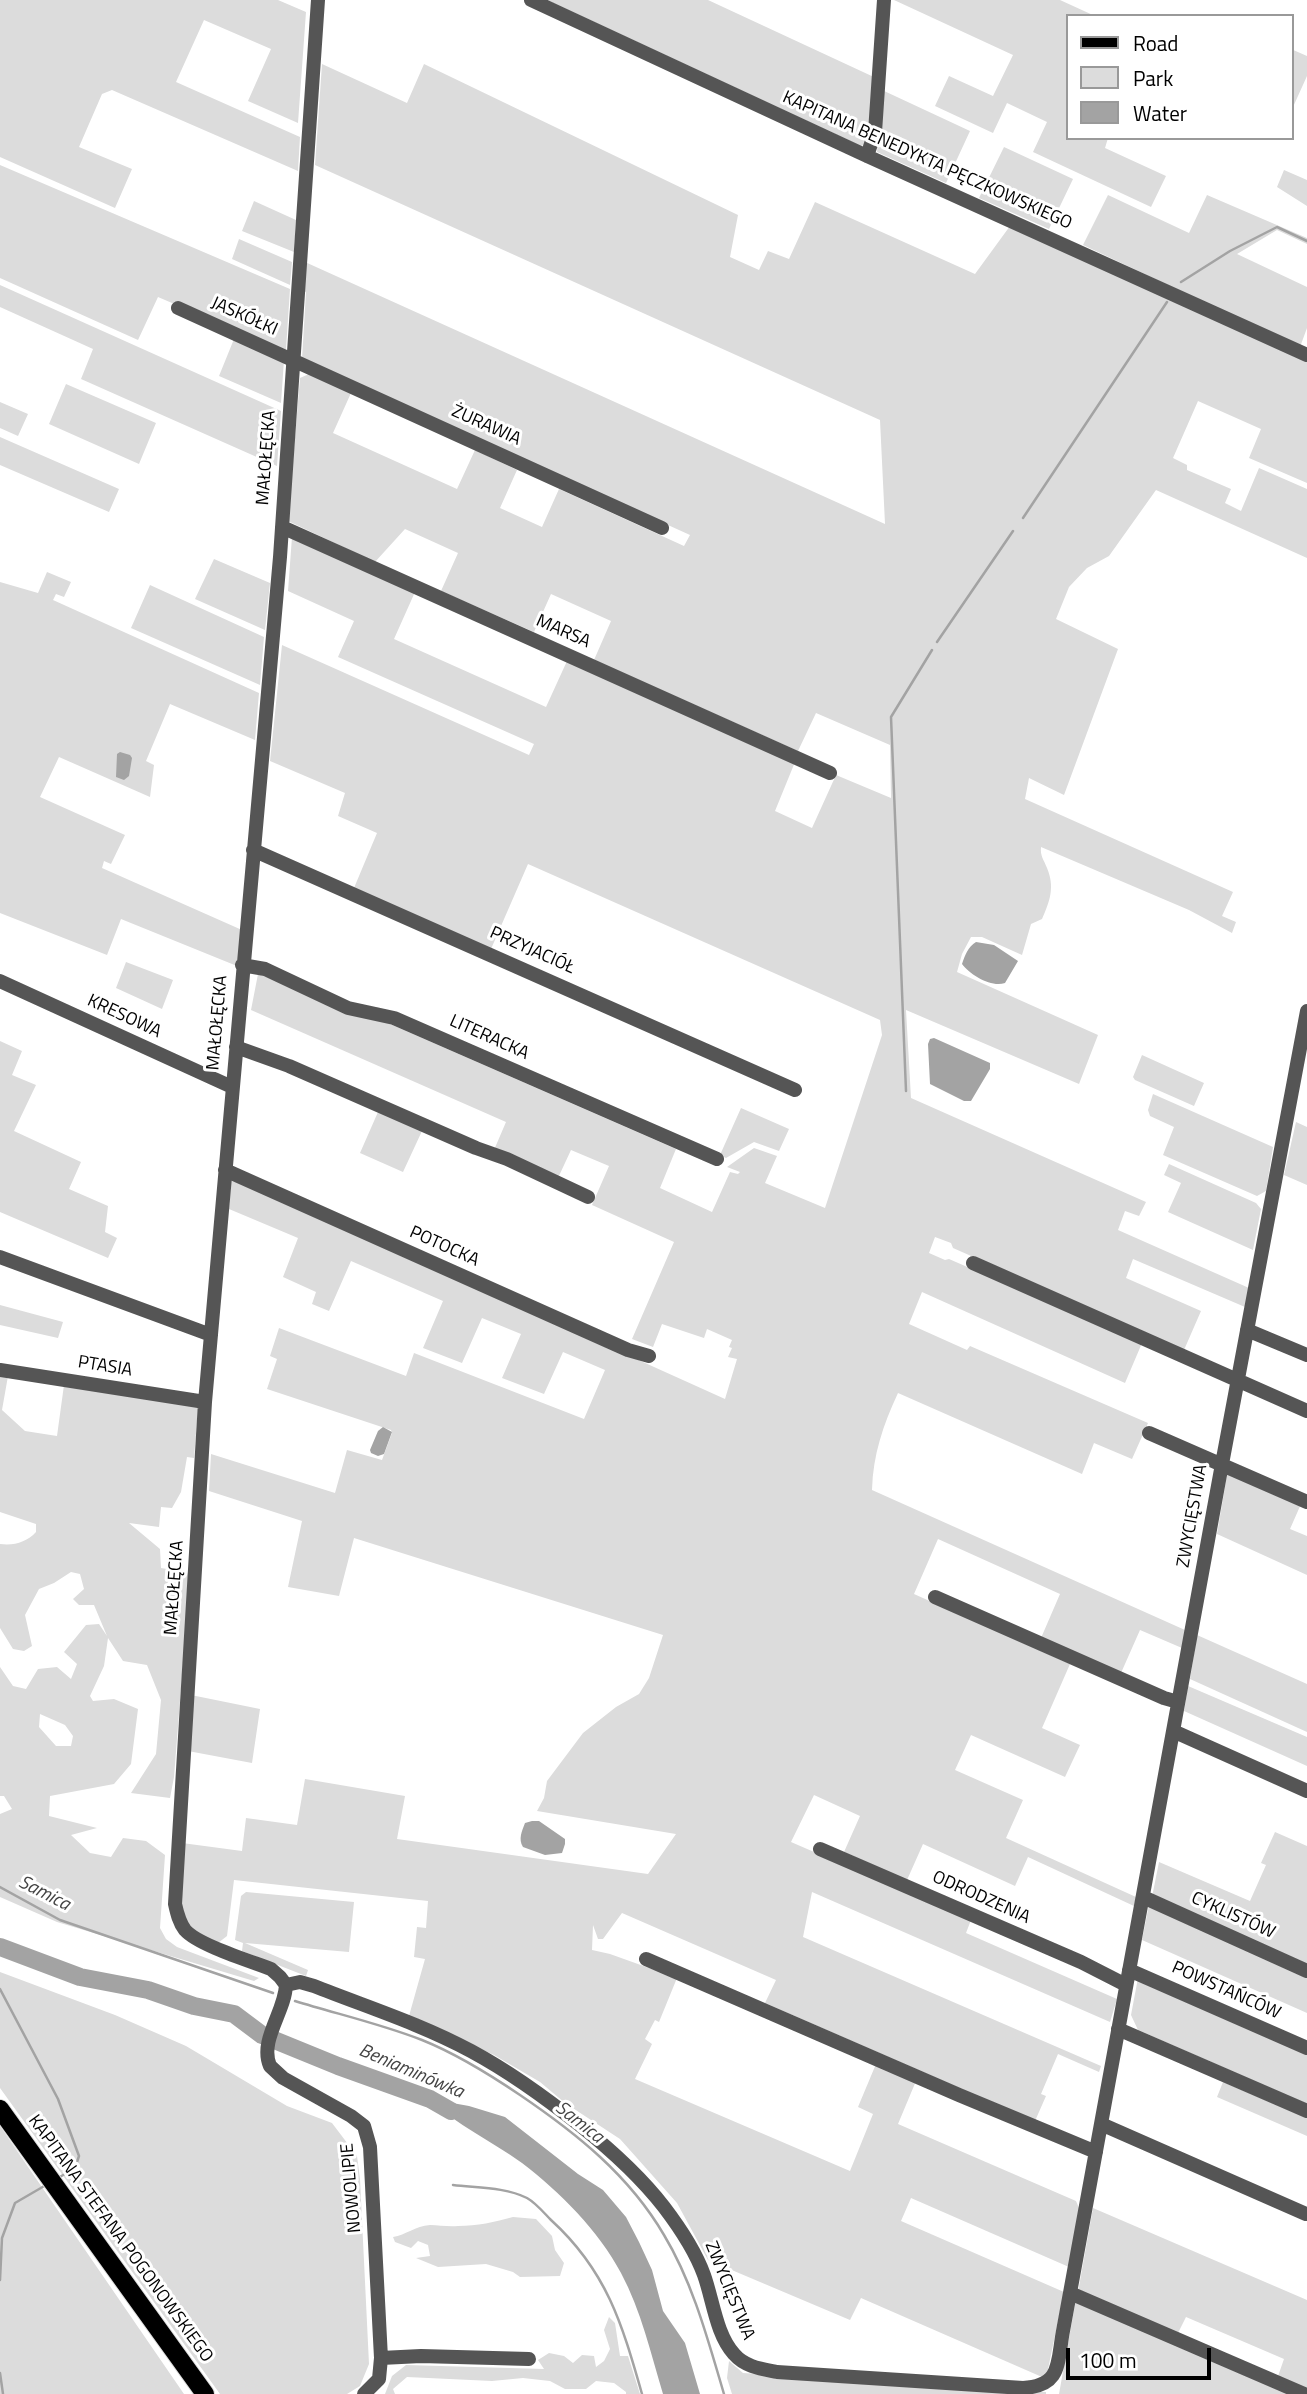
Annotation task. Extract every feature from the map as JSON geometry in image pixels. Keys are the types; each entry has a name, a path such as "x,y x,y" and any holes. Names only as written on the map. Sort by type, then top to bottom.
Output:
{"main road":[{"name":"KAPITANA STEFANA POGONOWSKIEGO","path":"0,2109 205,2394"}],"street":[{"name":"MAŁOŁĘCKA","path":"286,1985 271,1969 200,1940 185,1930 178,1918 175,1904 205,1402 282,527 318,0"},
{"name":"KAPITANA BENEDYKTA PĘCZKOWSKIEGO","path":"531,0 1307,355"},
{"path":"867,156 875,132 884,0"},
{"name":"JASKÓŁKI","path":"178,308 294,360"},
{"name":"ŻURAWIA","path":"294,360 662,528"},
{"name":"MARSA","path":"282,527 830,773"},
{"name":"PRZYJACIÓŁ","path":"253,850 795,1090"},
{"name":"LITERACKA","path":"242,965 265,969 348,1008 394,1017 717,1159"},
{"name":"KRESOWA","path":"0,981 232,1087"},
{"name":"ZWYCIĘSTWA","path":"286,1985 300,1982 314,1986 470,2050 528,2086 598,2140 638,2176 680,2229 704,2275 722,2334 734,2355 747,2364 777,2372 1023,2388 1051,2387 1247,1330 1303,1057 1307,1011"},
{"path":"236,1047 289,1066 507,1159 588,1197"},
{"name":"POTOCKA","path":"225,1170 628,1350 649,1356"},
{"path":"0,1257 211,1335"},
{"path":"973,1262 1307,1411"},
{"path":"1247,1330 1307,1355"},
{"name":"PTASIA","path":"0,1370 205,1402"},
{"path":"1149,1433 1307,1502"},
{"path":"935,1597 1178,1702"},
{"path":"1173,1731 1307,1791"},
{"name":"ODRODZENIA","path":"820,1849 1081,1962 1127,1977"},
{"name":"CYKLISTÓW","path":"1143,1897 1307,1971"},
{"path":"646,1959 1096,2152"},
{"name":"POWSTAŃCÓW","path":"1127,1977 1307,2048"},
{"name":"NOWOLIPIE","path":"286,1985 269,2041 268,2062 274,2071 364,2126 370,2147 381,2358 379,2379 364,2394"},
{"path":"1118,2029 1307,2111"},
{"path":"1101,2124 1307,2214"},
{"path":"1070,2293 1304,2394"},
{"path":"381,2358 421,2356 530,2359"}],"green space":[{"path":"0,0 278,0 306,12 298,123 248,101 271,49 204,20 176,82 300,137 298,171 112,90 102,94 79,147 132,169 115,208 0,157"},
{"path":"547,0 708,0 876,78 871,132 866,144 861,146"},
{"path":"894,0 1060,0 1091,14 1066,14 1066,140 1107,140 1105,148 1166,176 1151,207 1033,152 1047,122 1007,103 993,133 935,106 949,76 993,96 1013,55"},
{"path":"1293,50 1307,56 1307,76 1293,107"},
{"path":"322,64 407,103 424,64 738,215 730,257 759,270 768,251 789,259 815,202 975,274 1010,226 1307,361 1307,483 1249,458 1261,429 1198,401 1173,458 1187,465 1187,470 1231,489 1225,503 1241,511 1259,468 1307,489 1307,558 1156,490 1109,556 1087,568 1069,587 1056,619 1118,649 1064,795 1029,778 1025,799 1233,892 1222,916 1236,922 1232,933 1189,910 1041,847 1051,881 1050,894 1042,919 1031,924 1022,955 982,937 971,937 957,972 1098,1035 1079,1084 906,1010 911,1098 1146,1202 1139,1216 1125,1211 1118,1230 1249,1288 1245,1307 1133,1259 1126,1278 1201,1311 1184,1350 953,1248 951,1243 935,1237 929,1253 945,1260 949,1259 1142,1343 1125,1383 922,1292 909,1324 967,1350 970,1346 1148,1423 1132,1459 1094,1443 1082,1474 898,1393 883,1429 874,1465 872,1490 1185,1630 1182,1648 1140,1630 1121,1673 1041,1638 1060,1594 938,1539 914,1594 1070,1664 1042,1728 1080,1745 1065,1777 971,1735 955,1770 1023,1800 1006,1838 1136,1897 1134,1906 1028,1857 1015,1886 923,1844 907,1880 844,1852 860,1816 814,1795 791,1842 971,1920 966,1933 1117,1999 1110,2022 812,1892 803,1937 1101,2066 1099,2072 1058,2054 1041,2094 1046,2096 1035,2121 765,2003 776,1980 622,1913 603,1939 598,1939 593,1925 592,1950 677,1978 659,2022 655,2020 645,2039 652,2044 635,2079 850,2171 873,2114 858,2107 876,2064 916,2081 898,2124 1076,2201 1079,2208 1069,2267 911,2198 901,2221 1064,2292 1047,2374 1042,2377 861,2298 850,2320 708,2260 677,2203 620,2139 565,2103 540,2082 494,2055 409,2016 425,1959 414,1957 417,1927 426,1928 428,1901 234,1880 227,1936 218,1943 195,1932 182,1911 179,1889 182,1843 242,1851 246,1818 297,1825 305,1779 405,1796 397,1839 648,1874 676,1834 537,1811 544,1798 547,1781 583,1733 616,1707 639,1694 649,1678 663,1635 354,1538 339,1596 288,1587 302,1521 209,1491 211,1454 335,1493 347,1450 382,1460 391,1430 267,1389 277,1359 270,1356 279,1328 406,1376 414,1353 584,1419 605,1370 563,1352 544,1394 502,1378 521,1334 482,1318 462,1363 423,1348 443,1301 351,1261 329,1311 312,1304 316,1292 283,1277 298,1238 229,1209 231,1181 246,1183 725,1399 737,1359 728,1357 732,1340 707,1329 704,1338 662,1324 653,1347 632,1339 674,1242 592,1205 609,1166 571,1150 558,1178 494,1150 506,1122 251,1010 258,974 374,1017 676,1149 660,1188 712,1212 730,1172 740,1172 727,1167 754,1148 777,1156 765,1183 825,1208 882,1035 880,1020 528,864 491,949 354,888 377,833 338,816 345,793 270,761 282,645 529,755 534,744 338,657 354,621 288,591 292,537 415,592 394,639 546,707 567,661 795,762 775,811 812,828 836,775 891,798 890,745 816,713 798,751 594,660 611,621 551,594 534,632 441,591 458,553 405,529 375,562 288,521 300,378 309,374 351,393 333,433 457,489 475,450 517,470 500,508 542,527 559,489 684,546 690,535 302,359 305,262 885,524 880,420 315,165"},
{"path":"882,90 970,131 946,183 877,152"},
{"path":"1004,147 1073,179 1049,229 979,198"},
{"path":"0,165 290,289 286,349 284,351 158,297 138,340 0,278"},
{"path":"1284,170 1307,180 1307,206 1277,187"},
{"path":"1108,195 1189,233 1207,195 1307,238 1307,244 1277,230 1237,254 1307,287 1307,328 1300,347 1083,245"},
{"path":"254,201 296,220 294,252 242,231"},
{"path":"239,239 292,262 290,285 232,259"},
{"path":"0,285 281,411 277,466 81,379 93,349 0,307"},
{"path":"234,339 284,360 281,403 219,376"},
{"path":"66,384 156,423 139,464 49,424"},
{"path":"0,402 28,414 18,436 0,428"},
{"path":"0,437 119,489 109,512 0,465"},
{"path":"214,559 270,583 265,630 195,599"},
{"path":"47,572 71,582 64,597 56,594 53,600 259,693 255,740 170,704 146,761 154,765 150,797 59,757 40,797 125,835 111,864 104,861 102,868 242,930 237,966 121,919 107,955 0,913 0,582 38,593"},
{"path":"150,585 264,637 260,685 131,628"},
{"path":"126,962 173,980 162,1009 116,988"},
{"path":"0,1041 22,1051 12,1075 36,1085 14,1131 81,1162 69,1189 108,1206 105,1232 117,1238 108,1258 0,1212"},
{"path":"1142,1055 1204,1083 1194,1106 1135,1080 1133,1077"},
{"path":"1153,1094 1273,1147 1266,1191 1257,1196 1163,1155 1174,1127 1150,1116 1148,1110"},
{"path":"741,1108 789,1129 779,1151 754,1142 726,1158 720,1155"},
{"path":"378,1112 422,1131 403,1172 360,1153"},
{"path":"1296,1122 1307,1127 1307,1185 1284,1175"},
{"path":"1169,1164 1256,1203 1261,1209 1253,1250 1168,1212 1181,1183 1164,1175"},
{"path":"0,1305 63,1322 58,1338 0,1325"},
{"path":"0,1375 8,1376 2,1410 25,1431 57,1436 64,1385 194,1404 198,1408 194,1458 187,1457 181,1492 172,1508 161,1507 159,1527 129,1523 160,1549 161,1568 190,1573 174,1777 170,1798 131,1793 156,1754 161,1700 147,1665 123,1661 108,1638 104,1666 90,1696 93,1701 114,1699 138,1709 131,1764 114,1784 50,1796 49,1816 97,1828 71,1835 90,1853 111,1857 123,1838 146,1841 165,1855 160,1928 166,1939 177,1947 259,1978 254,1981 57,1922 0,1897 0,1814 12,1809 4,1796 0,1796 0,1667 13,1686 26,1689 38,1669 57,1667 71,1679 77,1664 64,1652 86,1625 99,1624 107,1636 94,1605 79,1605 73,1599 84,1589 80,1574 71,1572 39,1589 25,1615 32,1646 24,1651 13,1649 0,1628 0,1544 24,1541 36,1532 36,1524 0,1512","holes":["40,1714 65,1725 73,1736 71,1746 56,1746 39,1727"]},
{"path":"1231,1473 1301,1504 1290,1529 1307,1536 1307,1575 1217,1534 1227,1475"},
{"path":"1197,1635 1307,1684 1307,1732 1190,1679"},
{"path":"1188,1686 1307,1737 1307,1766 1184,1711"},
{"path":"191,1695 260,1709 252,1763 188,1751"},
{"path":"1275,1832 1307,1846 1307,1965 1152,1897 1159,1862 1250,1901 1266,1865 1261,1863"},
{"path":"246,1892 354,1902 349,1952 245,1943 308,1970 306,1976 242,1951 243,1943 235,1940 241,1896"},
{"path":"1149,1905 1307,1974 1307,2013 1142,1940"},
{"path":"0,1972 115,2015 186,2046 287,2106 332,2123 357,2156 360,2179 369,2364 360,2386 347,2394 220,2394 0,2088"},
{"path":"1138,1978 1307,2052 1307,2104 1138,2030 1131,2015"},
{"path":"1223,2082 1307,2118 1307,2136 1217,2097"},
{"path":"0,2126 184,2394 0,2394"},
{"path":"1093,2208 1307,2300 1307,2392 1277,2379 1284,2359 1186,2317 1177,2335 1078,2292"},
{"path":"513,2217 536,2219 552,2236 555,2250 564,2263 560,2276 520,2277 513,2272 486,2264 438,2267 416,2258 430,2256 428,2245 418,2241 411,2248 395,2242 393,2237 430,2225 472,2225"},
{"path":"1076,2299 1296,2394 1059,2394"},
{"path":"609,2317 615,2323 620,2356 628,2356 640,2394 626,2394 614,2383 596,2381 586,2389 565,2389 550,2381 523,2378 492,2381 407,2377 393,2389 395,2394 385,2394 392,2376 406,2365 544,2369 538,2360 549,2353 564,2356 573,2363 582,2355 594,2356 596,2367 604,2361 610,2349 604,2330"},
{"path":"729,2361 743,2373 1046,2394 732,2394 727,2378"}],"water":[{"path":"120,752 132,758 129,776 124,780 116,777 117,754"},
{"path":"976,942 994,945 1018,961 1005,983 994,984 982,980 962,964 969,949"},
{"path":"934,1038 990,1063 990,1069 971,1101 964,1101 930,1084 928,1044 930,1039"},
{"path":"383,1427 392,1432 384,1454 378,1456 370,1450 378,1431"},
{"path":"539,1821 565,1839 562,1853 545,1855 523,1847 521,1838 525,1823"},
{"path":"430,2099 469,2106 505,2117 578,2174 603,2190 626,2217 639,2242 652,2270 663,2311 685,2343 700,2394 663,2394 645,2332 628,2287 612,2257 590,2227 550,2186 522,2163 463,2125"}],"waterway":[{"path":"1181,282 1230,251 1277,227 1307,241"},
{"path":"1023,518 1167,302"},
{"path":"937,642 1013,531"},
{"path":"906,1091 891,717 932,650"},
{"name":"Samica","path":"0,1887 60,1920 273,1993"},
{"name":"Beniaminówka","path":"0,1947 80,1977 148,1990 194,2006 234,2014 262,2035 430,2099 451,2111"},
{"path":"0,1989 58,2099 79,2156 75,2168 58,2178"},
{"name":"Samica","path":"295,2001 391,2029 448,2052 520,2095 561,2124 600,2157 635,2193 674,2253 699,2312 724,2394"},
{"path":"0,2280 2,2238 15,2203 46,2185"},
{"path":"453,2185 500,2190 527,2198 570,2239 586,2259 610,2300 642,2394"},
{"path":"0,2373 3,2394"}]}
